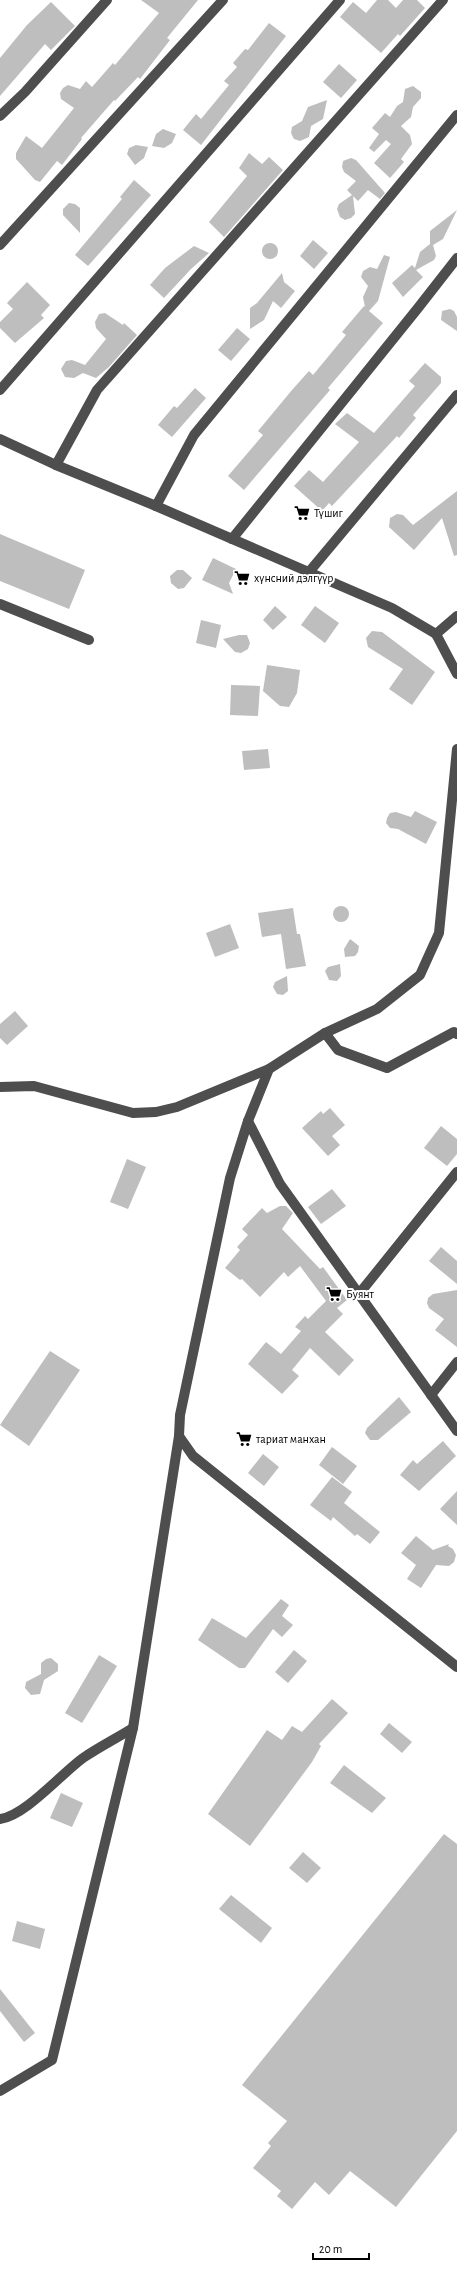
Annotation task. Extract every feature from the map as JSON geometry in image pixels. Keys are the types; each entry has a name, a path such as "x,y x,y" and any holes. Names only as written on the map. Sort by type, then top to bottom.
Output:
{"street":[{"path":"0,116 25,92 107,0"},
{"path":"0,245 223,0"},
{"path":"0,390 340,0"},
{"path":"56,465 97,390 443,0"},
{"path":"156,506 194,435 457,115"},
{"path":"232,539 457,258"},
{"path":"309,572 457,395"},
{"path":"0,439 56,465 156,506 392,608 436,634 457,674"},
{"path":"0,604 89,640"},
{"path":"436,634 457,616"},
{"path":"0,1087 34,1086 133,1113 156,1112 177,1107 269,1069 325,1034 377,1009 420,975 439,933 457,749"},
{"path":"325,1034 338,1050 387,1068 454,1032 457,1034"},
{"path":"0,2090 52,2060 133,1728 179,1436 180,1415 230,1178 248,1121 269,1069"},
{"path":"248,1121 280,1184 457,1431"},
{"path":"359,1294 457,1172"},
{"path":"431,1395 457,1362"},
{"path":"179,1436 193,1456 457,1667"},
{"path":"0,1819 31,1804 56,1780 84,1757 133,1728"}],"building":[{"path":"141,0 198,0 167,38 170,40 140,79 138,77 115,101 114,100 81,138 82,139 62,165 57,161 40,182 35,180 16,159 16,153 26,136 42,148 74,108 61,99 60,93 63,88 68,85 80,89 86,81 92,87 113,63 115,65 159,13"},
{"path":"377,0 388,0 396,8 403,0 417,0 425,8 400,36 398,34 381,53 340,17 353,2 366,13"},
{"path":"51,2 75,26 51,50 45,44 0,96 0,58 27,25"},
{"path":"269,23 286,36 201,145 183,130 196,114 201,119 229,85 224,81 237,67 233,63 245,49 248,50"},
{"path":"339,64 357,80 341,98 323,82"},
{"path":"413,86 421,92 421,98 413,107 411,117 401,126 410,135 412,144 401,159 404,162 390,178 374,163 391,144 386,140 374,152 369,148 379,134 372,128 385,113 390,117 397,106 403,102 405,89"},
{"path":"327,100 323,119 311,126 309,137 300,141 294,139 291,133 292,127 302,121 308,107"},
{"path":"163,129 176,134 172,143 164,148 152,146 156,134"},
{"path":"136,145 148,147 144,158 135,165 127,154 129,148"},
{"path":"249,153 262,164 269,157 283,170 224,237 209,222 247,176 239,168"},
{"path":"351,158 356,160 385,193 380,199 368,190 358,201 353,196 355,214 351,218 345,220 340,217 337,209 339,204 352,195 347,190 356,181 344,172 342,167 343,161"},
{"path":"134,180 151,195 88,266 75,255 122,199 120,197"},
{"path":"69,203 75,204 80,208 80,233 63,215 63,209"},
{"path":"457,210 443,239 433,245 436,256 434,260 416,270 423,277 403,297 392,283 412,265 415,268 420,252 430,244 430,231"},
{"path":"313,240 328,253 314,269 300,256"},
{"path":"270,243 276,245 278,251 276,257 270,259 264,257 262,251 264,245"},
{"path":"194,246 209,253 191,269 164,298 150,285 165,268"},
{"path":"384,255 390,257 378,301 369,311 383,323 328,388 330,390 244,490 228,476 263,435 258,431 292,390 309,371 313,375 346,335 342,332 364,306 365,307 363,297 368,286 361,277 363,271 370,267 377,269"},
{"path":"282,273 284,282 295,291 281,308 273,301 264,320 250,329 250,308 257,303"},
{"path":"27,282 50,305 41,315 44,318 15,343 0,328 0,322 13,309 7,303"},
{"path":"450,309 454,311 457,317 457,331 441,320 442,311"},
{"path":"105,313 123,325 124,323 137,335 109,367 96,378 83,373 74,378 65,377 61,369 66,361 72,360 85,365 106,339 96,328 95,322 99,314"},
{"path":"237,328 250,339 231,361 218,350"},
{"path":"425,363 441,377 441,383 413,415 416,418 399,438 397,436 332,506 329,503 322,511 294,486 309,470 323,482 359,442 335,424 347,413 374,433 415,386 409,381"},
{"path":"195,388 206,398 172,437 158,425 174,406 177,408"},
{"path":"457,491 457,555 454,556 442,518 414,550 389,527 390,518 397,514 403,515 413,525"},
{"path":"0,534 85,570 69,609 0,581"},
{"path":"213,558 236,569 229,583 233,594 202,580"},
{"path":"177,570 183,570 192,578 184,588 178,589 171,583 170,576"},
{"path":"275,606 287,617 273,630 263,620"},
{"path":"315,606 339,623 325,643 301,625"},
{"path":"201,620 221,625 216,648 196,643"},
{"path":"372,631 382,632 435,672 412,705 389,689 403,669 368,647 366,638"},
{"path":"239,635 247,635 250,643 248,649 241,653 235,652 223,639"},
{"path":"267,665 300,670 297,693 289,707 280,706 263,691"},
{"path":"231,685 260,686 258,716 230,715"},
{"path":"268,749 270,768 244,770 242,751"},
{"path":"415,811 437,822 426,844 398,829 390,828 386,823 390,813 396,812 411,817"},
{"path":"338,906 344,906 349,911 347,920 344,922 338,922 333,917 333,911"},
{"path":"293,908 297,934 300,934 306,966 286,969 281,934 262,937 258,913"},
{"path":"230,924 239,948 215,957 206,933"},
{"path":"350,939 359,946 358,952 355,956 345,957 344,949"},
{"path":"340,964 341,976 337,981 329,980 325,971 328,967"},
{"path":"287,976 288,991 283,995 277,994 273,987 275,982"},
{"path":"15,1011 28,1026 7,1045 0,1038 0,1024"},
{"path":"330,1108 345,1125 332,1136 340,1145 328,1156 302,1128 321,1111 323,1114"},
{"path":"441,1126 457,1139 457,1154 447,1166 424,1148"},
{"path":"127,1159 146,1167 128,1209 110,1202"},
{"path":"332,1189 346,1206 321,1224 308,1207"},
{"path":"280,1206 286,1206 293,1213 282,1229 320,1269 323,1267 347,1300 337,1308 343,1314 325,1332 354,1360 339,1376 310,1348 292,1370 299,1376 282,1394 248,1364 266,1342 281,1354 301,1331 295,1327 305,1316 308,1319 326,1301 300,1266 288,1277 284,1272 260,1297 242,1279 240,1280 225,1268 240,1250 237,1247 248,1235 242,1229 262,1208 267,1213"},
{"path":"441,1247 457,1261 457,1284 429,1261"},
{"path":"457,1290 457,1347 435,1330 444,1319 429,1308 427,1303 428,1298 433,1294"},
{"path":"50,1351 80,1370 29,1446 0,1425"},
{"path":"399,1397 411,1412 378,1440 370,1440 365,1433 367,1428"},
{"path":"443,1441 456,1456 419,1491 400,1475 413,1460 417,1464"},
{"path":"332,1447 357,1466 343,1484 319,1465"},
{"path":"263,1454 279,1467 264,1486 248,1473"},
{"path":"332,1477 352,1492 344,1503 380,1532 370,1544 357,1534 355,1536 333,1517 331,1521 310,1505"},
{"path":"457,1491 457,1525 440,1509"},
{"path":"416,1536 433,1550 449,1544 448,1546 453,1549 456,1555 454,1562 449,1566 436,1565 421,1588 407,1579 416,1565 401,1553"},
{"path":"281,1599 289,1605 282,1616 293,1625 282,1637 273,1629 245,1668 239,1668 198,1640 212,1618 246,1638"},
{"path":"294,1650 307,1661 288,1683 275,1672"},
{"path":"99,1655 117,1666 82,1723 65,1713"},
{"path":"51,1658 58,1664 58,1671 44,1680 40,1694 31,1695 25,1688 26,1682 41,1674 41,1663 46,1659"},
{"path":"332,1699 348,1713 319,1744 321,1746 312,1762 250,1846 208,1814 267,1730 282,1740 292,1726 302,1732"},
{"path":"389,1723 412,1742 402,1753 380,1734"},
{"path":"344,1765 386,1798 372,1813 330,1783"},
{"path":"61,1793 83,1803 72,1827 50,1818"},
{"path":"444,1834 457,1844 457,2131 396,2207 350,2171 329,2195 315,2182 292,2209 277,2196 281,2191 253,2168 271,2146 268,2143 287,2121 242,2085"},
{"path":"303,1852 321,1868 307,1883 289,1868"},
{"path":"231,1895 272,1928 261,1943 219,1909"},
{"path":"17,1921 45,1929 40,1949 12,1941"},
{"path":"0,1989 35,2033 24,2042 0,2011"}],"place":[{"name":"Түшиг","path":"302,513"},
{"name":"хүнсний дэлгүүр","path":"242,578"},
{"name":"Буянт","path":"334,1294"},
{"name":"тариат манхан","path":"244,1439"}]}
